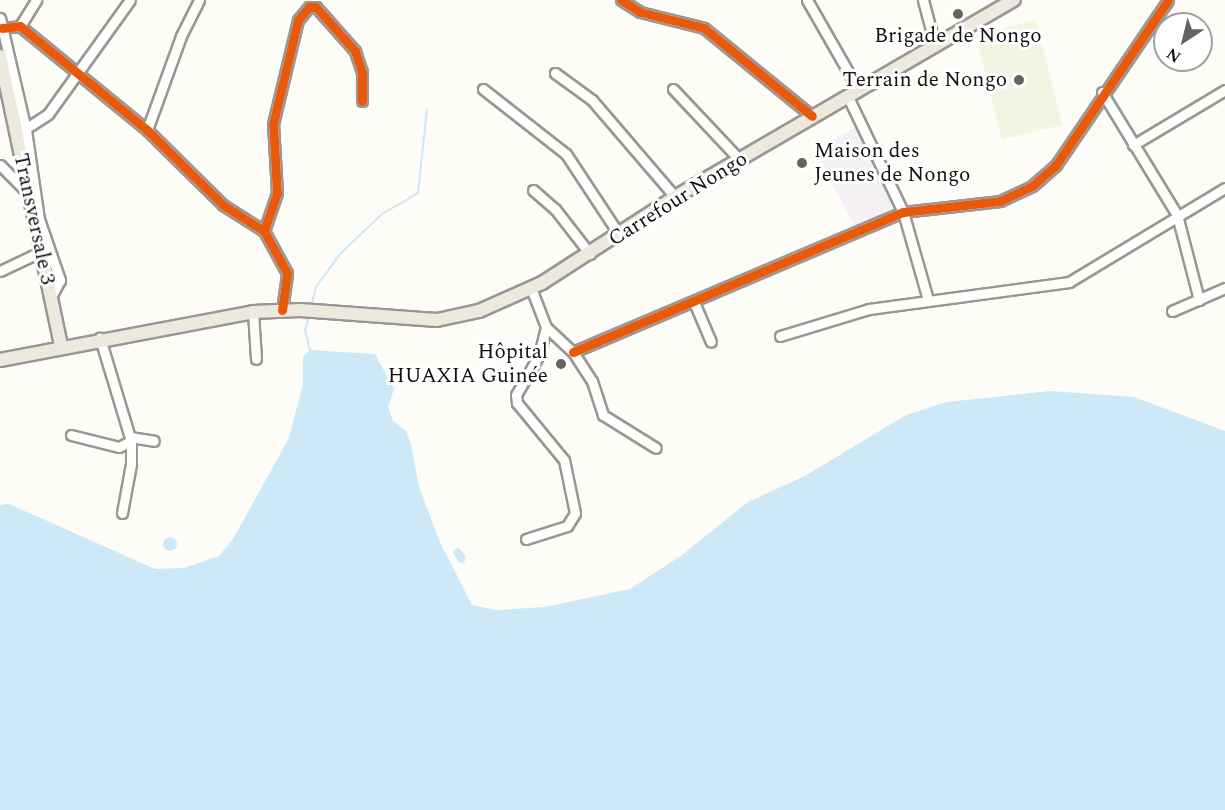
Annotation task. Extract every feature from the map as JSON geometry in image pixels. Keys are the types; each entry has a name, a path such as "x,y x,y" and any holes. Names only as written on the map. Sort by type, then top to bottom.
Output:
{"main road":[{"name":"Carrefour Nongo","path":"0,360 99,338 253,312 300,310 437,320 478,311 531,288 590,254 675,197 1014,0"},
{"name":"Transversale 3","path":"0,56 21,131 28,193 61,346"}],"street":[{"path":"20,26 36,0"},
{"path":"21,131 48,114 80,73 130,0"},
{"path":"147,130 181,36 199,0"},
{"path":"621,0 640,12 648,11 704,28 812,116"},
{"path":"648,11 651,0"},
{"path":"807,0 853,92 903,212 928,300"},
{"path":"923,0 935,45"},
{"path":"573,352 903,212 1000,201 1032,186 1056,165 1102,92 1168,0"},
{"path":"264,231 277,192 273,124 298,20 309,7 316,7 355,51 362,72 362,101"},
{"path":"50,299 60,280 39,219 1,23 20,26 80,73 147,130 197,183 223,205 264,231 287,273 282,310"},
{"path":"555,73 592,100 675,197"},
{"path":"483,89 566,154 620,236"},
{"path":"674,89 740,160"},
{"path":"1133,145 1225,90"},
{"path":"1102,92 1177,215 1199,300"},
{"path":"0,165 28,193"},
{"path":"780,336 869,309 1069,282 1225,188"},
{"path":"533,190 555,209 590,254"},
{"path":"0,271 40,252"},
{"path":"531,288 546,327 573,352 592,381 603,415 656,448"},
{"path":"1172,311 1225,288"},
{"path":"694,302 711,342"},
{"path":"253,312 256,359"},
{"path":"526,539 567,526 575,513 564,460 517,403 516,395 540,355 546,327"},
{"path":"99,338 130,439 131,464 122,513"},
{"path":"71,435 119,447 130,439 154,441"}],"shaded area":[{"path":"856,127 892,203 889,212 855,227 815,150"}],"green space":[{"name":"Terrain de Nongo","path":"1036,20 1062,125 1002,140 976,35"}],"water":[{"path":"310,350 375,354 394,389 388,407 393,421 406,431 411,444 419,487 440,542 472,605 496,610 545,607 630,589 682,555 748,502 805,476 906,415 947,402 1050,391 1134,397 1225,431 1225,810 0,810 0,505 9,504 155,569 184,568 219,556 233,539 289,438 303,384 303,357"},
{"path":"167,537 173,537 177,544 173,551 167,551 163,547 163,541"},
{"path":"458,547 466,557 464,563 458,562 453,552"}],"waterway":[{"path":"311,307 316,287 340,254 382,214 418,193 427,109"},
{"path":"309,316 305,330 310,350"}],"cycle path":[{"path":"621,0 640,12 704,28 812,116"},
{"path":"573,352 903,212 1000,201 1032,186 1056,165 1168,0"},
{"path":"282,310 287,273 264,231 277,193 273,124 298,20 309,7 316,7 355,51 362,72 362,101"},
{"path":"2,28 20,26 147,130 223,205 264,231"}],"place":[{"name":"Brigade de Nongo","path":"958,14"},
{"name":"Terrain de Nongo","path":"1019,80"},
{"name":"Maison des Jeunes de Nongo","path":"802,163"},
{"name":"Hôpital HUAXIA Guinée","path":"561,364"}]}
